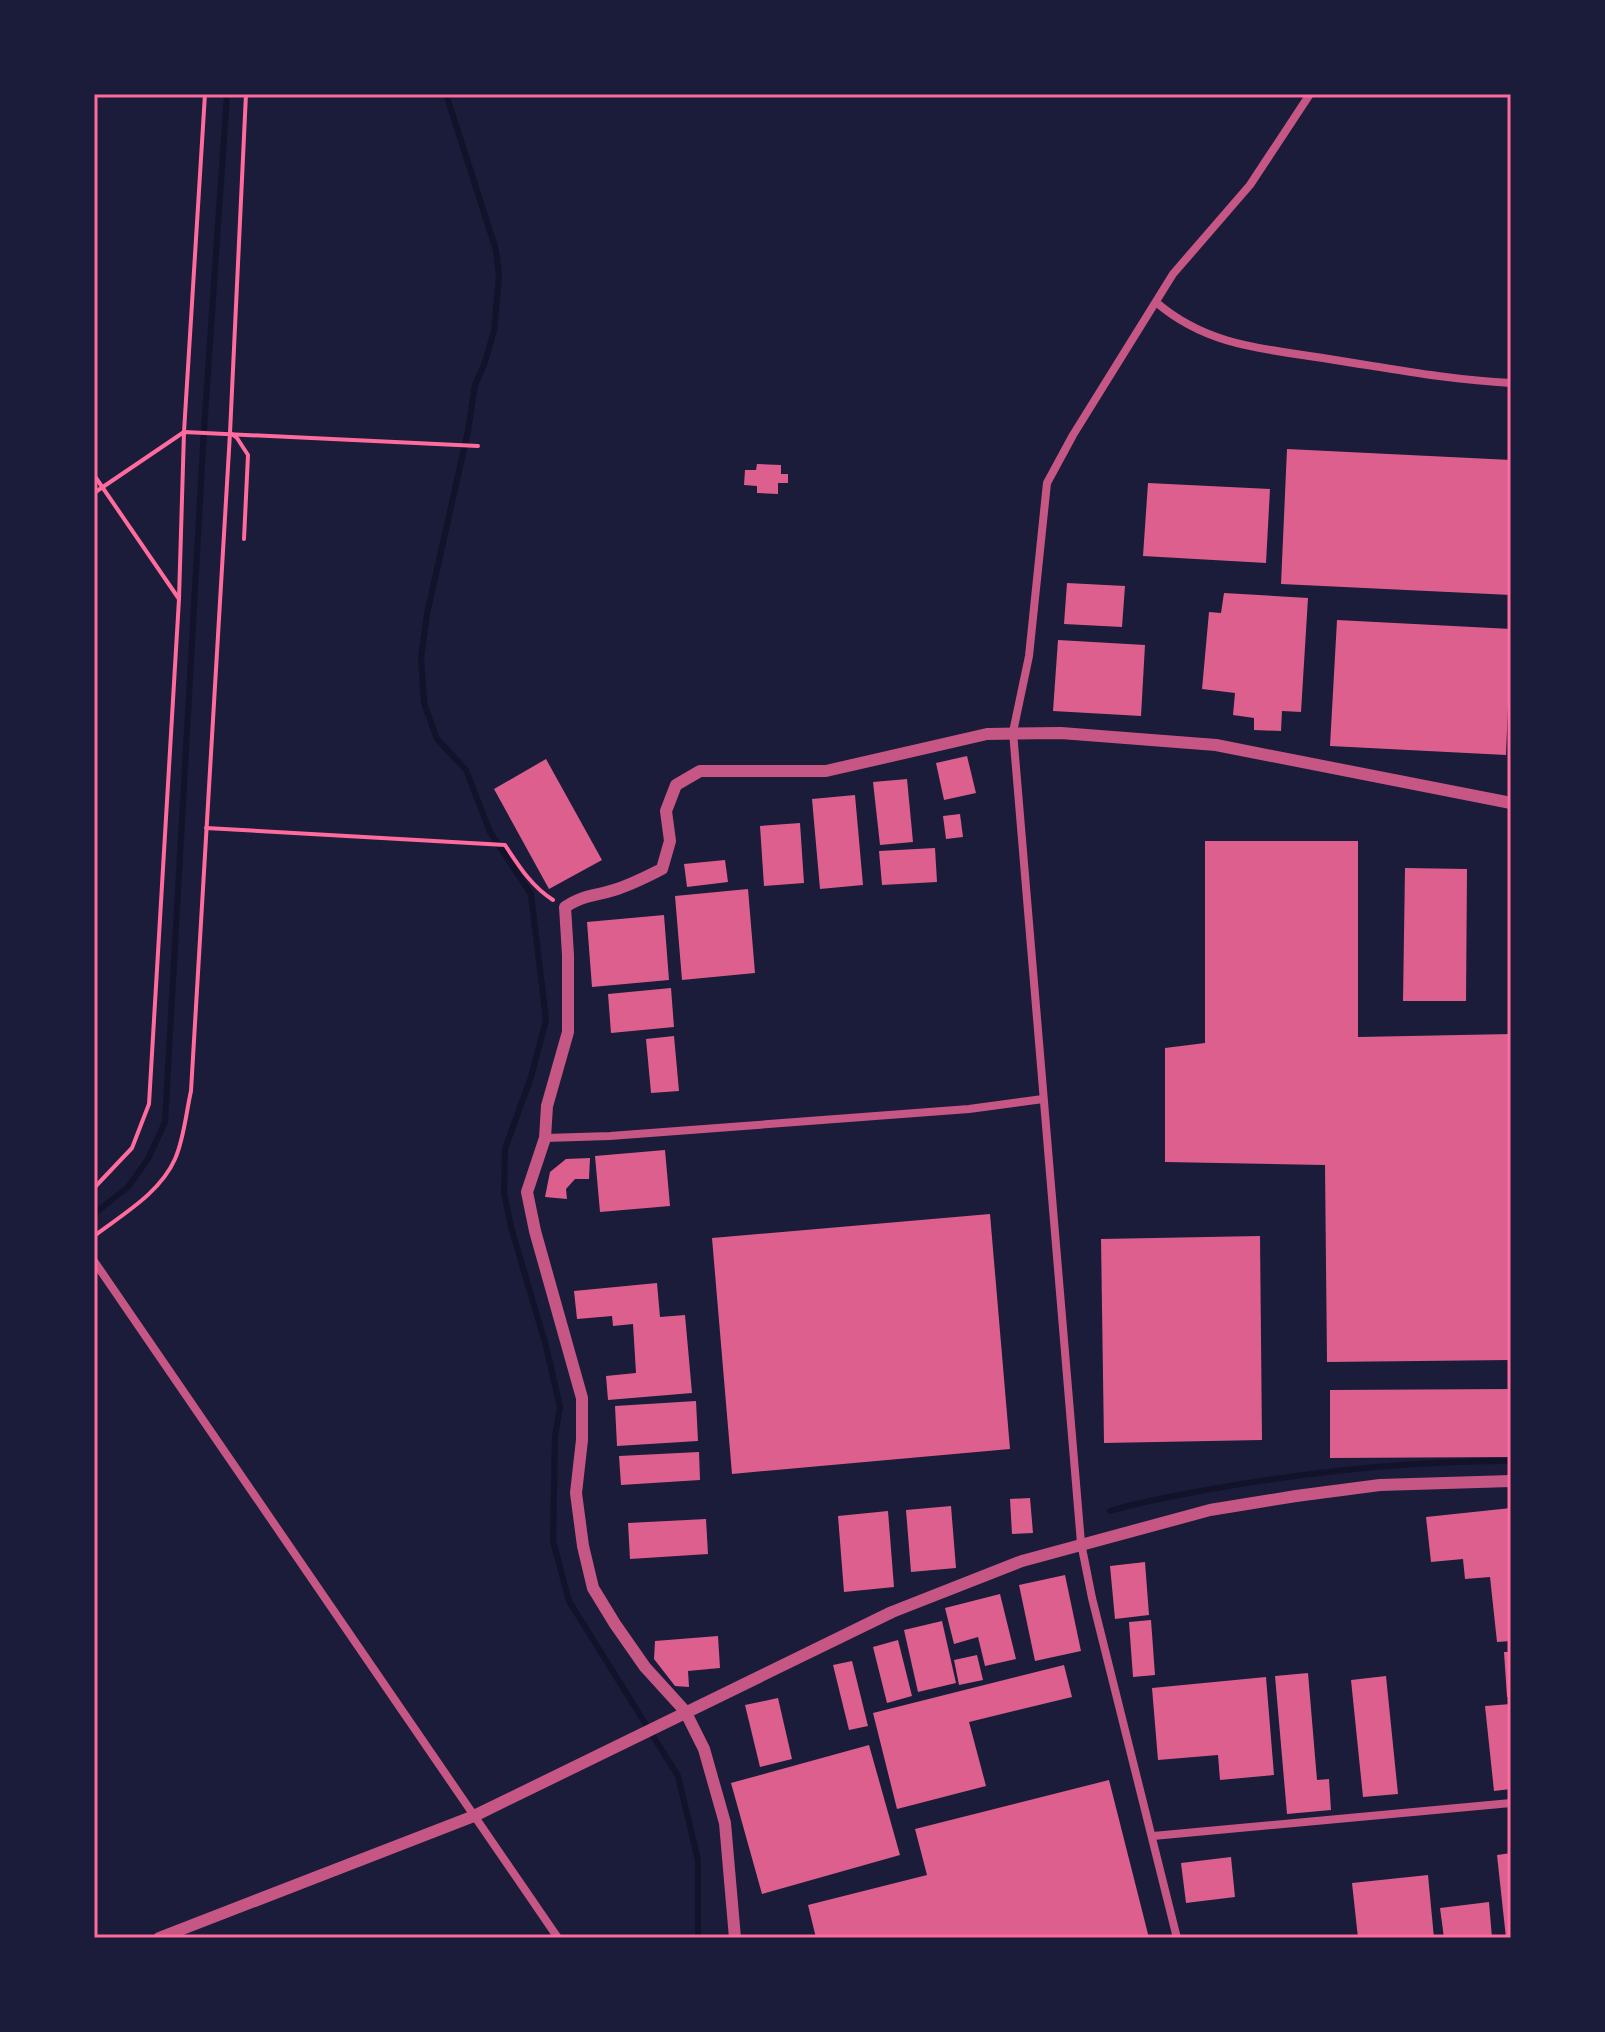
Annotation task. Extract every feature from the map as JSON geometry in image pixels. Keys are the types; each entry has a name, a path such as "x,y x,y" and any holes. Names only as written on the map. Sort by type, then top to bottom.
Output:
{"street":[{"path":"1177,1938 1081,1543 1013,732 1029,656 1047,483 1073,435 1173,274 1250,185 1310,94"},
{"path":"1157,303 1178,321 1221,341 1396,371 1511,383"},
{"path":"735,1938 725,1823 704,1749 685,1711 645,1667 593,1588 583,1546 576,1493 582,1440 582,1398 527,1192 545,1138 547,1106 568,1032 565,907 582,896 609,892 662,869 670,841 666,811 676,785 700,771 826,771 987,734 1061,733 1216,745 1511,803"},
{"path":"545,1138 922,1113 1043,1099"},
{"path":"94,1261 558,1938"},
{"path":"159,1938 474,1816 892,1612 1022,1561 1210,1510 1380,1485 1511,1481"},
{"path":"1153,1836 1511,1803"}],"path":[{"path":"94,1188 132,1148 149,1104 205,94"},
{"path":"94,1236 146,1197 166,1176 177,1156 191,1091 230,433 246,94"},
{"path":"94,493 184,432 478,446"},
{"path":"230,433 248,455 244,539"},
{"path":"94,475 179,599"},
{"path":"206,828 505,845 539,891 565,907"}],"building":[{"path":"1287,449 1511,460 1511,595 1281,584"},
{"path":"757,464 781,465 781,474 788,474 788,483 778,483 778,494 757,493 757,486 744,485 745,470 756,470"},
{"path":"1148,483 1270,489 1266,563 1143,556"},
{"path":"1067,583 1125,586 1122,627 1064,624"},
{"path":"1224,593 1308,598 1301,712 1282,711 1281,731 1254,730 1254,718 1233,715 1235,693 1202,689 1209,612 1221,613"},
{"path":"1337,620 1511,629 1506,755 1330,746"},
{"path":"1058,640 1145,645 1141,716 1053,711"},
{"path":"967,756 976,793 944,800 936,763"},
{"path":"546,759 602,860 549,889 494,789"},
{"path":"907,779 913,842 880,845 873,782"},
{"path":"855,795 863,885 820,889 812,799"},
{"path":"960,814 963,837 946,839 943,816"},
{"path":"800,823 804,883 764,886 760,826"},
{"path":"1205,841 1358,841 1358,1037 1511,1034 1511,1360 1327,1362 1325,1165 1165,1162 1165,1048 1205,1043"},
{"path":"935,848 937,882 882,885 879,851"},
{"path":"725,860 728,882 687,887 684,864"},
{"path":"1405,868 1467,869 1466,1001 1403,1001"},
{"path":"748,889 755,973 682,980 675,896"},
{"path":"664,915 669,980 592,987 587,922"},
{"path":"671,988 674,1027 611,1033 608,994"},
{"path":"674,1036 679,1091 651,1093 646,1039"},
{"path":"665,1150 670,1206 600,1212 595,1156"},
{"path":"590,1158 589,1179 575,1179 566,1189 567,1199 545,1197 550,1172 566,1159"},
{"path":"990,1214 1010,1449 732,1474 712,1238"},
{"path":"1260,1236 1262,1440 1104,1443 1101,1239"},
{"path":"657,1283 660,1317 685,1315 692,1393 608,1400 606,1376 636,1373 633,1324 613,1326 612,1316 577,1319 574,1291"},
{"path":"1511,1389 1511,1457 1330,1458 1330,1390"},
{"path":"696,1401 698,1441 617,1446 615,1406"},
{"path":"699,1452 700,1480 621,1485 619,1456"},
{"path":"1030,1498 1033,1533 1012,1534 1010,1499"},
{"path":"951,1506 956,1568 911,1572 906,1510"},
{"path":"1511,1508 1511,1641 1497,1642 1490,1577 1465,1579 1463,1559 1431,1562 1426,1517"},
{"path":"888,1511 894,1587 844,1592 838,1516"},
{"path":"706,1519 708,1554 630,1559 628,1523"},
{"path":"1145,1562 1149,1615 1115,1619 1110,1566"},
{"path":"1065,1575 1081,1651 1035,1661 1019,1585"},
{"path":"1000,1594 1016,1659 985,1666 978,1637 954,1644 945,1608"},
{"path":"1151,1620 1155,1675 1133,1677 1129,1622"},
{"path":"942,1621 956,1683 918,1692 904,1630"},
{"path":"718,1636 720,1668 688,1671 689,1687 675,1686 654,1659 655,1641"},
{"path":"898,1640 912,1696 887,1703 873,1647"},
{"path":"1504,1652 1511,1652 1511,1697 1507,1697"},
{"path":"977,1655 983,1680 959,1685 954,1660"},
{"path":"852,1661 868,1726 849,1730 833,1665"},
{"path":"1064,1665 1072,1697 969,1722 986,1786 897,1809 873,1713"},
{"path":"1308,1673 1317,1780 1329,1779 1331,1810 1287,1814 1275,1676"},
{"path":"1386,1676 1398,1794 1363,1797 1351,1680"},
{"path":"1266,1677 1274,1775 1220,1780 1218,1755 1158,1760 1152,1688"},
{"path":"778,1698 792,1759 760,1767 745,1705"},
{"path":"1511,1704 1511,1789 1494,1791 1485,1706"},
{"path":"869,1745 900,1855 762,1894 731,1783"},
{"path":"1109,1780 1149,1938 816,1938 808,1905 927,1875 915,1829"},
{"path":"1511,1853 1511,1938 1506,1938 1497,1855"},
{"path":"1231,1857 1235,1897 1186,1903 1181,1863"},
{"path":"1428,1875 1434,1938 1358,1938 1352,1883"},
{"path":"1489,1902 1492,1938 1444,1938 1440,1908"}],"waterway":[{"path":"94,1214 128,1187 148,1159 165,1122 204,429 227,94"},
{"path":"446,94 496,250 499,276 494,331 475,385 468,431 427,614 421,658 424,703 437,739 466,770 490,832 531,894 546,1020 531,1077 505,1149 504,1193 560,1407 555,1437 553,1541 569,1601 678,1776 698,1860 698,1938"},
{"path":"1110,1511 1206,1490 1320,1473 1396,1465 1511,1461"}]}
